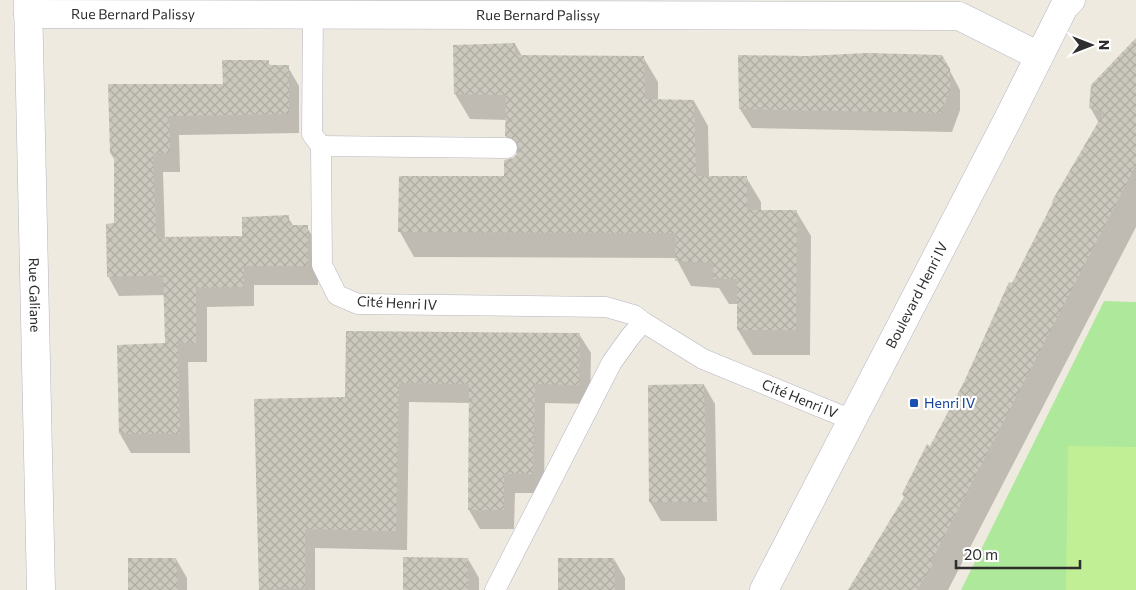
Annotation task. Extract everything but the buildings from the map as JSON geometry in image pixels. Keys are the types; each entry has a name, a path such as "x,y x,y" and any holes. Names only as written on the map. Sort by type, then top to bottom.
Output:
{"street":[{"name":"Boulevard Henri IV","path":"764,590 1064,7 1071,0"},
{"name":"Rue Bernard Palissy","path":"28,7 313,14 959,16 1039,56"},
{"name":"Rue Galiane","path":"28,7 41,590"}],"lane":[{"path":"313,14 312,134 321,146 507,148"},
{"name":"Cité Henri IV","path":"321,146 322,265 337,295 358,304 606,307 634,315 703,359 852,420"},
{"path":"494,590 612,362 643,322"}],"green space":[{"path":"1104,301 1136,302 1136,590 961,590"},
{"path":"1068,446 1136,447 1136,590 1066,590"}],"place":[{"name":"Henri IV","path":"914,403"}]}
